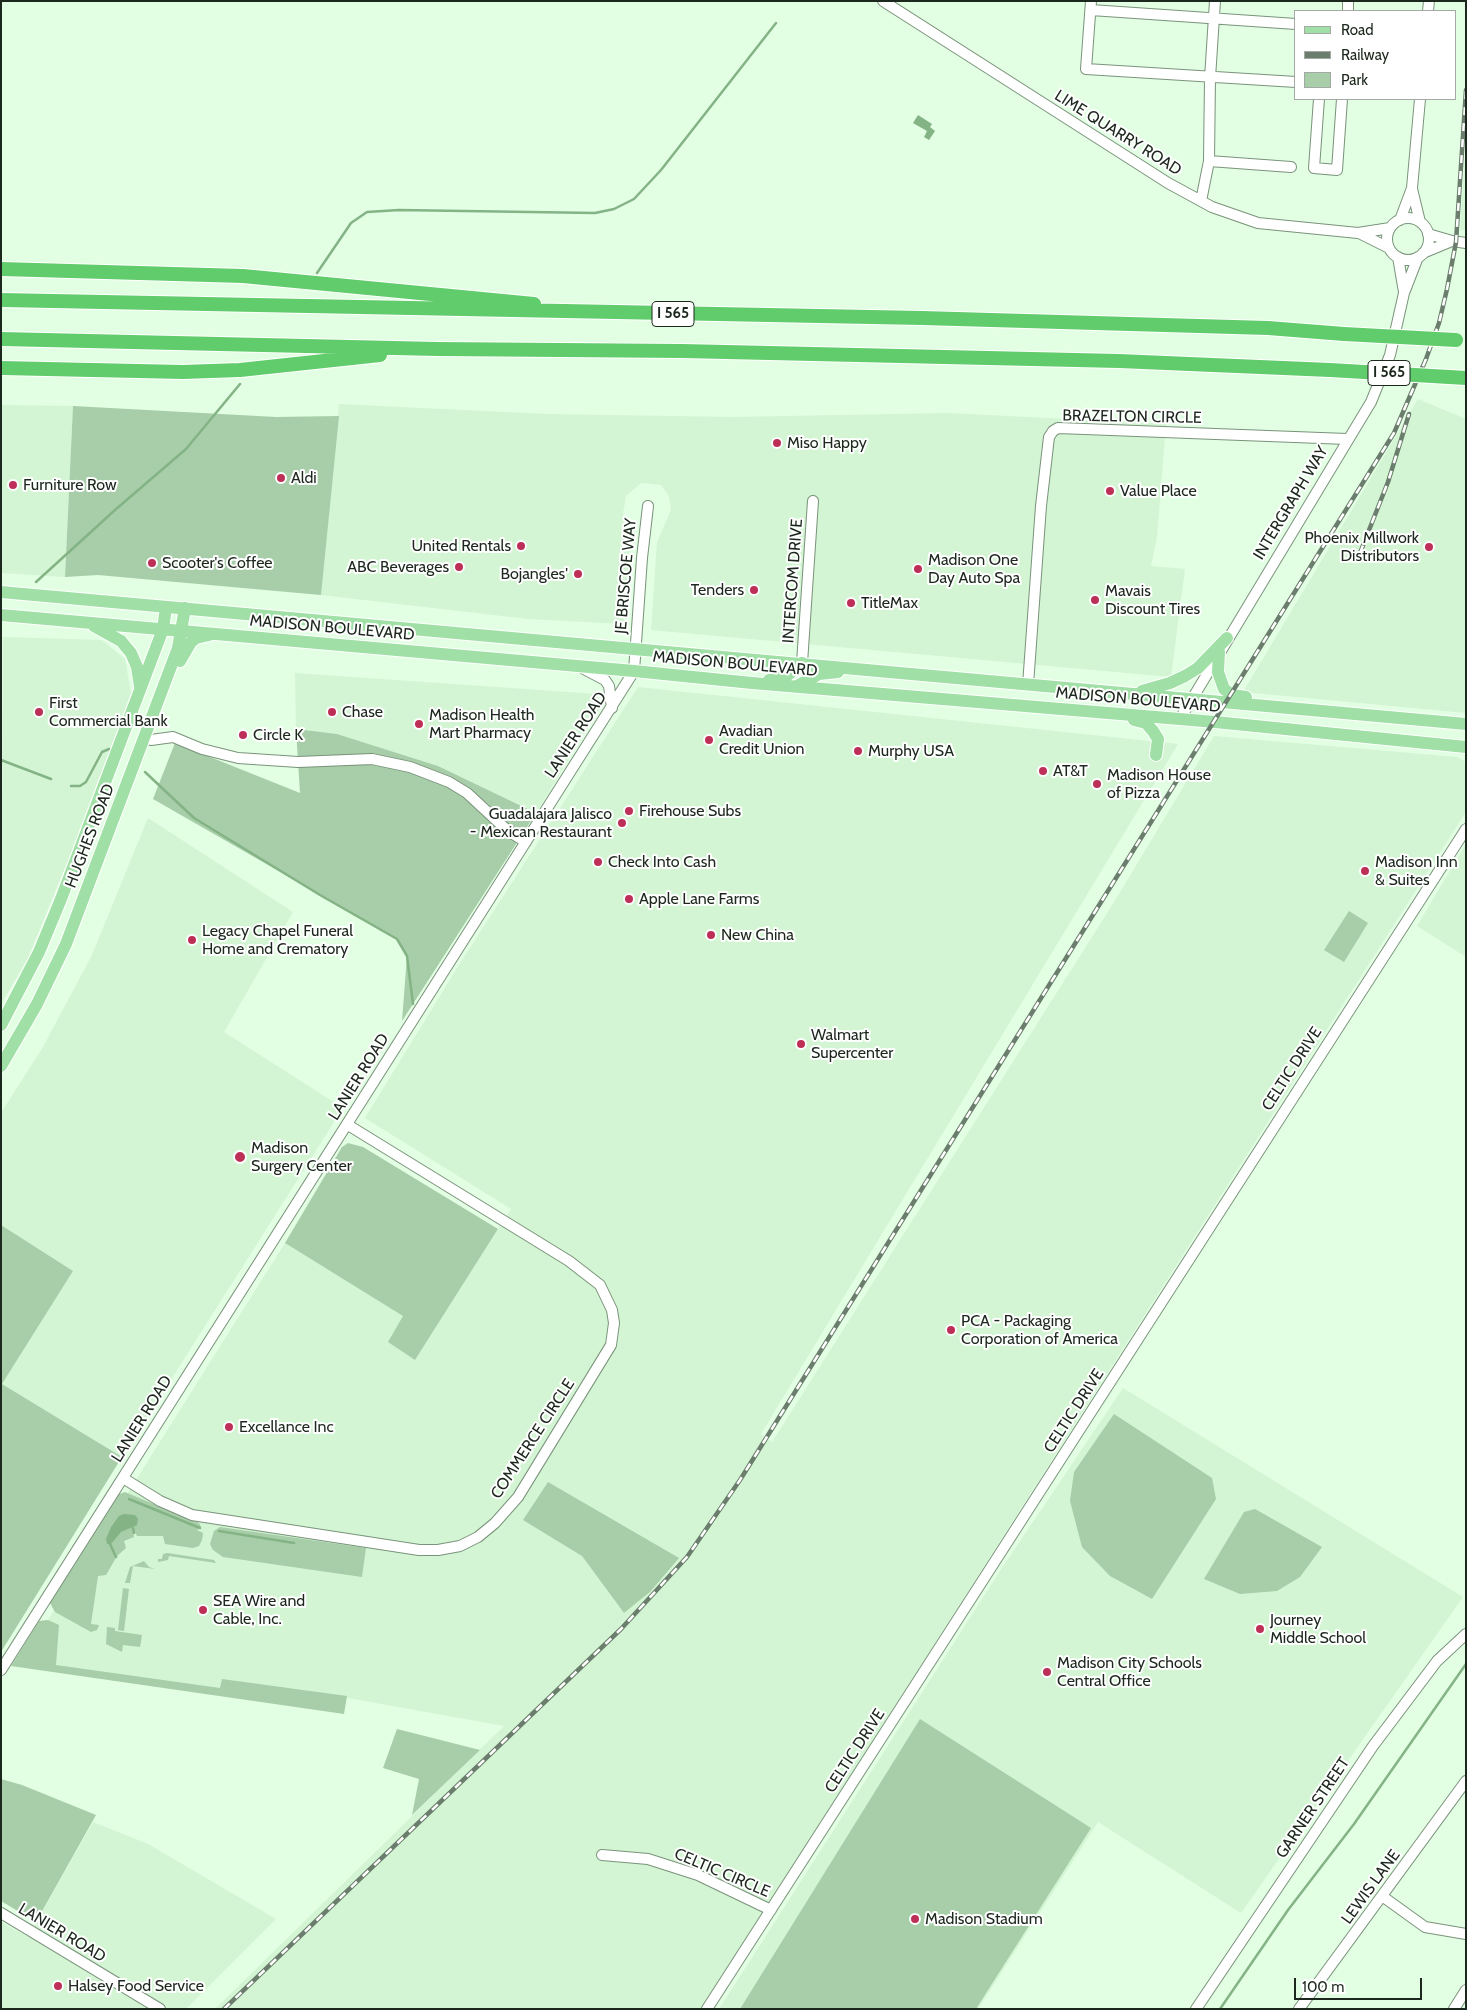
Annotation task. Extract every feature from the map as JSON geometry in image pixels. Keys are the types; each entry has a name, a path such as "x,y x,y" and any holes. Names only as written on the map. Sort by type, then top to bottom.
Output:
{"highway":[{"path":"1,269 243,276 512,300 597,312"},
{"name":"I 565","path":"1,300 1238,327 1461,340"},
{"name":"I 565","path":"1,339 438,349 1090,360 1466,378"},
{"path":"1,368 182,372 240,370 438,349"}],"main road":[{"name":"MADISON BOULEVARD","path":"1,592 1466,724"},
{"name":"HUGHES ROAD","path":"1,1025 39,952 61,899 163,629 166,607"},
{"name":"HUGHES ROAD","path":"1,1066 25,1027 58,963 119,806 182,631 185,608"},
{"name":"MADISON BOULEVARD","path":"1,615 634,671 752,684 797,686 1180,719 1466,747"},
{"path":"88,623 121,641 131,653 137,667 140,686"},
{"path":"428,653 430,630"},
{"path":"119,806 151,740 187,646 196,638 223,634"},
{"path":"1132,694 1158,687 1185,676 1198,668 1228,638"},
{"path":"1219,652 1218,672 1224,689 1232,695 1269,700 1304,710"},
{"path":"752,684 788,675 802,663"},
{"path":"797,686 819,674 860,670"},
{"path":"1065,710 1146,723 1158,739 1156,755"}],"street":[{"name":"LIME QUARRY ROAD","path":"884,1 1152,173 1212,207 1258,223 1358,233 1390,228"},
{"path":"1201,201 1209,161 1210,78 1215,1"},
{"path":"1294,24 1214,18 1091,5 1086,69 1294,82"},
{"path":"1318,100 1314,168 1337,170 1342,100"},
{"path":"1420,100 1412,188 1400,220 1390,228 1387,234 1389,248 1404,260 1452,241"},
{"path":"1209,161 1291,167"},
{"path":"1412,188 1420,222 1428,234 1428,240 1420,255"},
{"path":"1400,220 1414,219 1420,222"},
{"name":"LIME QUARRY ROAD","path":"1358,233 1389,248"},
{"path":"1428,234 1452,241 1466,242"},
{"name":"INTERGRAPH WAY","path":"1180,719 1371,402 1390,355 1404,293 1420,255"},
{"name":"INTERGRAPH WAY","path":"1398,257 1404,293"},
{"name":"BRAZELTON CIRCLE","path":"1028,684 1041,506 1049,437 1053,431 1058,428 1347,439"},
{"name":"INTERCOM DRIVE","path":"802,663 814,501"},
{"name":"JE BRISCOE WAY","path":"635,649 648,506"},
{"name":"LANIER ROAD","path":"1,1670 612,708 634,671 635,649"},
{"path":"577,666 605,680 610,686 612,708"},
{"path":"151,740 173,737 202,748 238,758 298,762 372,759 410,767 449,782 467,793 508,831 526,842"},
{"name":"CELTIC DRIVE","path":"707,2009 1466,829"},
{"name":"COMMERCE CIRCLE","path":"123,1478 160,1501 192,1515 419,1550 438,1550 460,1546 478,1537 495,1523 518,1497 611,1345 614,1324 612,1310 600,1285 569,1261 348,1125"},
{"name":"GARNER STREET","path":"1196,2009 1373,1746 1437,1661 1466,1634"},
{"name":"LEWIS LANE","path":"1299,2009 1466,1782"},
{"name":"CELTIC CIRCLE","path":"602,1855 648,1859 698,1875 771,1910"},
{"path":"1382,1896 1425,1927 1466,1934"},
{"name":"LANIER ROAD","path":"1,1913 160,2009"},
{"path":"1454,2009 1466,1990"}],"shaded area":[{"path":"918,115 932,124 930,127 935,131 929,140 924,137 927,131 913,123"},
{"path":"1466,136 1466,230 1460,230"},
{"path":"1418,399 1466,419 1466,713 1243,692"},
{"path":"339,404 547,414 733,417 948,413 1166,424 1157,537 1151,566 1185,569 1171,677 651,630 657,542 671,510 669,496 661,485 641,483 626,496 623,514 632,530 624,624 528,619 321,595"},
{"path":"1,405 73,406 65,577 1,573"},
{"path":"3,637 102,640 125,659 131,693 69,858 27,960 1,1004"},
{"path":"295,673 597,694 601,706 536,813 438,766 337,734 296,729"},
{"path":"638,687 1178,744 761,1434 772,1442 1111,907 1214,736 1457,757 1466,762 1466,812 701,2009 215,2009 504,1726 298,1689 295,1704 19,1666 285,1243 404,1316 415,1360 511,1209 365,1118 457,968","holes":["582,1556 650,1592 624,1613"]},
{"path":"148,818 293,912 224,1032 343,1108 122,1457 2,1384 73,1271 1,1225 1,1113 43,1047 92,955"},
{"path":"1466,844 1466,957 1417,926"},
{"path":"1123,1388 1463,1597 1241,1913 1098,1822 978,2009 719,2009 998,1574"},
{"path":"124,1514 135,1515 138,1519 137,1525 121,1532 111,1544 107,1544 106,1539 111,1527 119,1516"},
{"path":"93,1822 148,1844 276,1919 186,2009 1,2009 1,1922 28,1937"}],"green space":[{"path":"73,406 276,417 339,416 321,595 98,575 65,577"},
{"path":"296,729 337,734 438,766 536,813 402,1021 407,956 397,939 153,799 175,743 300,793"},
{"path":"1349,911 1368,923 1344,962 1324,950"},
{"path":"348,1143 363,1147 498,1229 415,1360 388,1342 403,1316 285,1243 342,1147"},
{"path":"1,1225 73,1271 2,1384 122,1457 1,1652"},
{"path":"1114,1414 1212,1478 1216,1499 1152,1599 1110,1576 1082,1547 1070,1501 1074,1472"},
{"path":"548,1482 679,1558 650,1592 624,1613 582,1556 523,1520"},
{"path":"125,1492 199,1523 201,1527 197,1530 203,1533 202,1540 199,1546 193,1548 165,1544 163,1536 137,1536 135,1532 133,1533 134,1537 124,1541 126,1548 117,1556 106,1575 98,1576 91,1624 99,1625 97,1630 91,1632 55,1612 50,1603 113,1502 119,1494"},
{"path":"1255,1509 1322,1547 1300,1577 1277,1591 1240,1594 1204,1579 1244,1512"},
{"path":"220,1527 366,1548 362,1577 223,1557 213,1550 210,1544 214,1531"},
{"path":"163,1554 214,1560 216,1563 169,1556 168,1560 158,1562 158,1559 162,1559"},
{"path":"144,1561 149,1567 155,1569 133,1566 130,1583 125,1583 130,1567"},
{"path":"123,1588 129,1589 124,1631 118,1630"},
{"path":"48,1620 59,1625 56,1665 220,1688 222,1679 347,1696 344,1714 11,1666 39,1621"},
{"path":"107,1627 115,1628 115,1631 142,1635 140,1647 123,1645 122,1652 106,1644"},
{"name":"Madison Stadium","path":"920,1719 1091,1828 976,2009 740,2009"},
{"path":"397,1729 480,1750 412,1815 419,1779 383,1768"},
{"path":"1,1779 22,1785 96,1815 36,1922 1,1901"}],"waterway":[{"path":"317,273 351,223 367,212 399,210 595,213 614,209 634,199 661,170 776,23"},
{"path":"36,582 186,449 240,384"},
{"path":"71,786 80,786 86,782 102,752 109,749"},
{"path":"1,760 51,779"},
{"path":"145,772 194,818 320,895 397,939 407,956 413,1004"},
{"path":"129,1499 200,1528"},
{"path":"133,1528 134,1533"},
{"path":"219,1531 294,1543"},
{"path":"110,1544 116,1557"},
{"path":"1220,2009 1288,1910 1354,1824 1466,1664"}],"railway":[{"path":"224,2009 621,1629 687,1557 740,1480 1394,433 1426,359 1439,323 1447,289 1456,242 1466,90"},
{"path":"1360,553 1388,482 1409,414"}],"place":[{"name":"Miso Happy","path":"777,443"},
{"name":"Aldi","path":"281,478"},
{"name":"Furniture Row","path":"13,485"},
{"name":"Value Place","path":"1110,491"},
{"name":"United Rentals","path":"521,546"},
{"name":"Phoenix Millwork Distributors","path":"1429,547"},
{"name":"Scooter's Coffee","path":"152,563"},
{"name":"ABC Beverages","path":"459,567"},
{"name":"Madison One Day Auto Spa","path":"918,569"},
{"name":"Bojangles'","path":"578,574"},
{"name":"Tenders","path":"754,590"},
{"name":"Mavais Discount Tires","path":"1095,600"},
{"name":"TitleMax","path":"851,603"},
{"name":"First Commercial Bank","path":"39,712"},
{"name":"Chase","path":"332,712"},
{"name":"Madison Health Mart Pharmacy","path":"419,724"},
{"name":"Circle K","path":"243,735"},
{"name":"Avadian Credit Union","path":"709,740"},
{"name":"Murphy USA","path":"858,751"},
{"name":"AT&T","path":"1043,771"},
{"name":"Madison House of Pizza","path":"1097,784"},
{"name":"Firehouse Subs","path":"629,811"},
{"name":"Guadalajara Jalisco - Mexican Restaurant","path":"622,823"},
{"name":"Check Into Cash","path":"598,862"},
{"name":"Madison Inn & Suites","path":"1365,871"},
{"name":"Apple Lane Farms","path":"629,899"},
{"name":"New China","path":"711,935"},
{"name":"Legacy Chapel Funeral Home and Crematory","path":"192,940"},
{"name":"Walmart Supercenter","path":"801,1044"},
{"name":"Madison Surgery Center","path":"240,1157"},
{"name":"PCA - Packaging Corporation of America","path":"951,1330"},
{"name":"Excellance Inc","path":"229,1427"},
{"name":"SEA Wire and Cable, Inc.","path":"203,1610"},
{"name":"Journey Middle School","path":"1260,1629"},
{"name":"Madison City Schools Central Office","path":"1047,1672"},
{"name":"Madison Stadium","path":"915,1919"},
{"name":"Halsey Food Service","path":"58,1986"}]}
